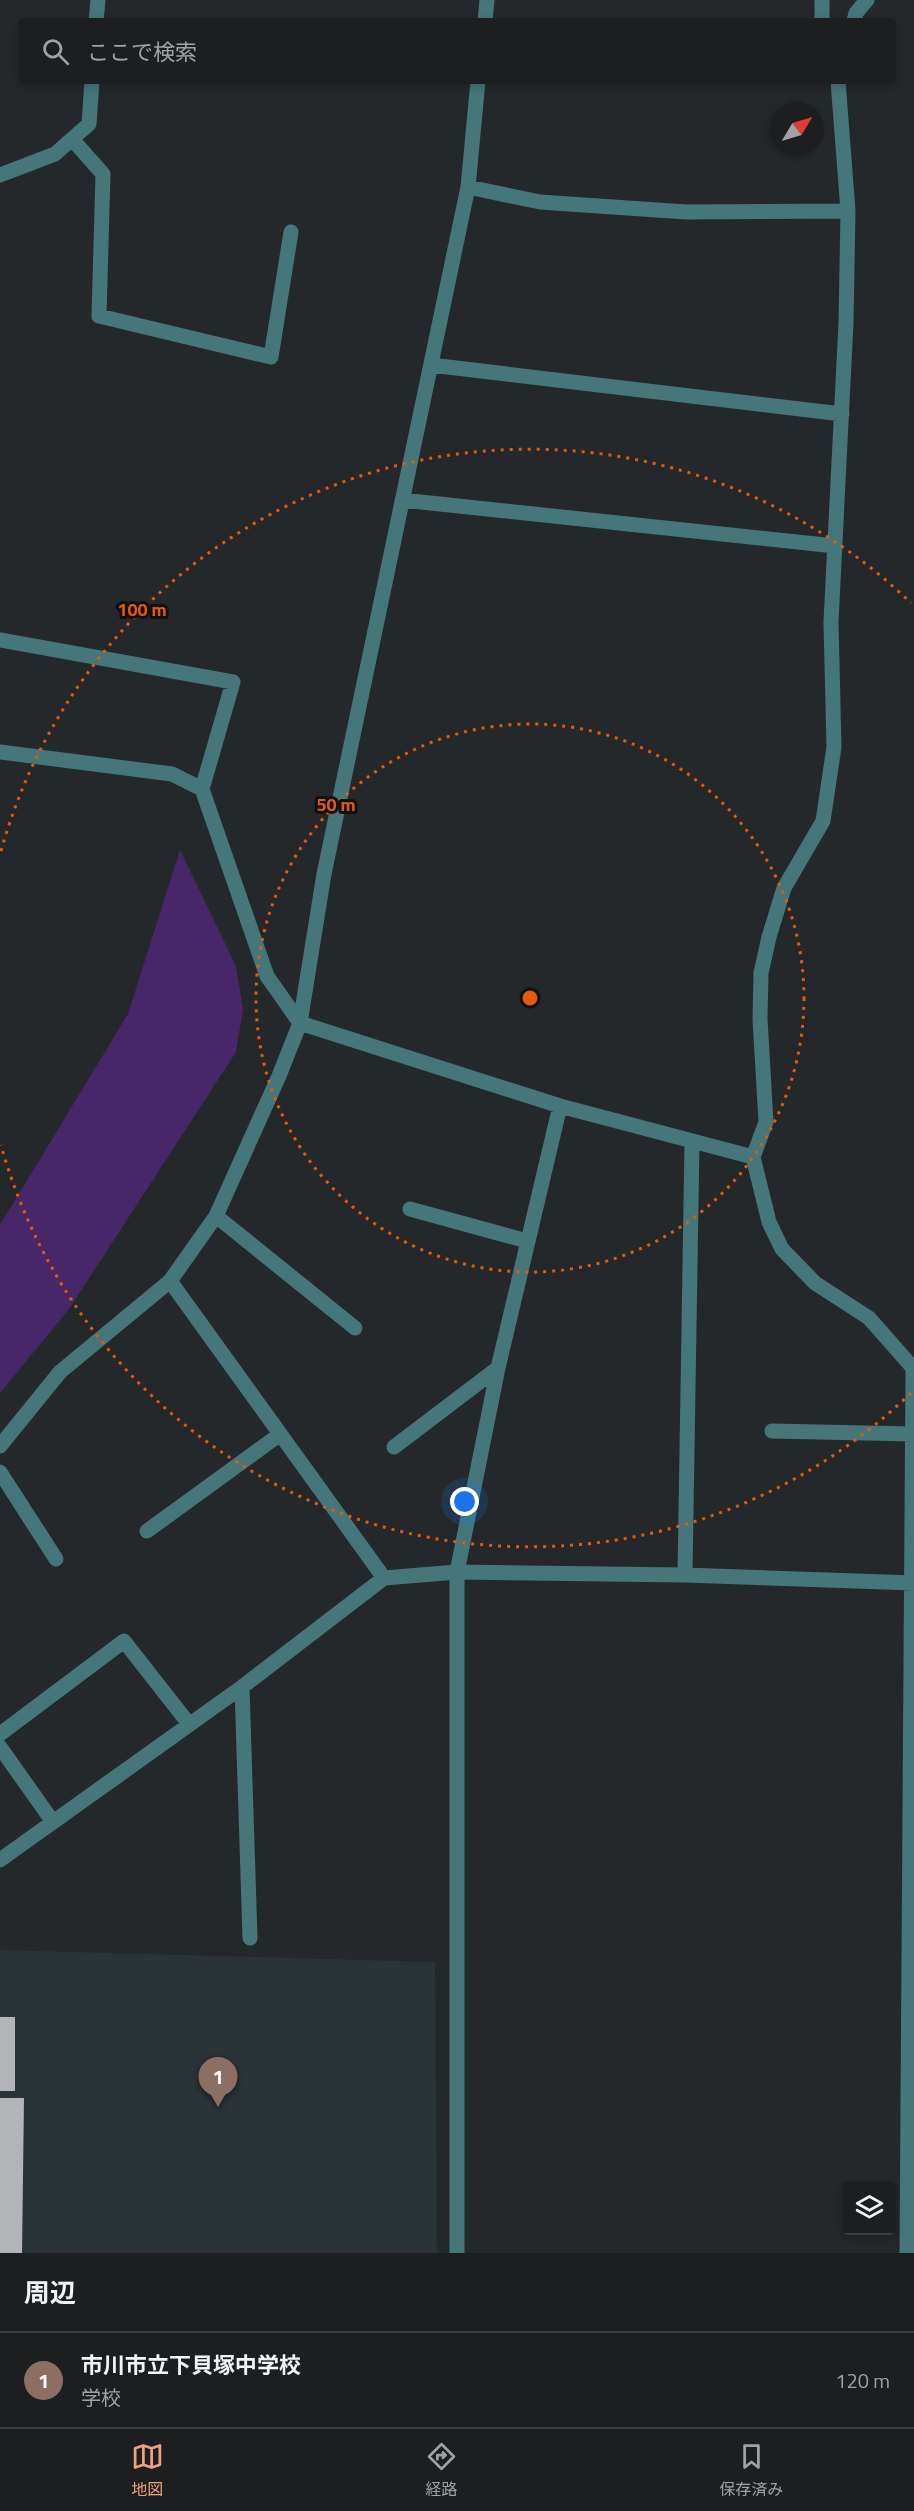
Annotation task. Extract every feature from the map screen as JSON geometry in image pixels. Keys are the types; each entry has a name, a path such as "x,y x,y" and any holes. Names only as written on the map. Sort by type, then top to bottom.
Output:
{"street":[{"path":"96,18 98,0"},
{"path":"484,18 487,0"},
{"path":"822,0 822,18"},
{"path":"855,18 867,0"},
{"path":"0,175 55,154 89,124 92,84"},
{"path":"0,1446 60,1372 170,1281 216,1216 279,1076 300,1023 324,874 468,187 478,84"},
{"path":"838,84 848,212 846,323 831,622 834,747 823,821 784,888 769,936 761,973 760,1019 766,1122 753,1157 769,1222 782,1249 815,1282 869,1318 914,1369 911,1990 907,2253"},
{"path":"72,139 103,174 99,316 271,357 291,232"},
{"path":"468,187 551,203 686,212 848,212"},
{"path":"431,365 842,414"},
{"path":"402,500 835,546"},
{"path":"0,640 233,682 202,789 267,976 300,1023 560,1106 753,1157"},
{"path":"0,752 172,774 202,789"},
{"path":"457,2253 457,1572 498,1368 560,1106"},
{"path":"685,1575 692,1141"},
{"path":"410,1209 527,1241"},
{"path":"216,1216 355,1328"},
{"path":"170,1281 384,1578"},
{"path":"394,1447 498,1368"},
{"path":"772,1431 913,1434"},
{"path":"147,1531 279,1435"},
{"path":"0,1472 56,1559"},
{"path":"0,1860 242,1687 384,1578 457,1572 685,1575 912,1583"},
{"path":"0,1734 124,1641 189,1724"},
{"path":"242,1687 250,1938"},
{"path":"0,1747 53,1822"}],"shaded area":[{"path":"180,850 236,966 243,1009 236,1052 69,1309 0,1393 0,1225 128,1014"},
{"path":"0,1950 435,1962 437,2253 0,2253"}],"building":[{"path":"0,2017 15,2017 15,2091 0,2091"},
{"path":"0,2098 24,2098 22,2253 0,2253"}],"place":[{"name":"市川市立下貝塚中学校","path":"218,2107"}]}
